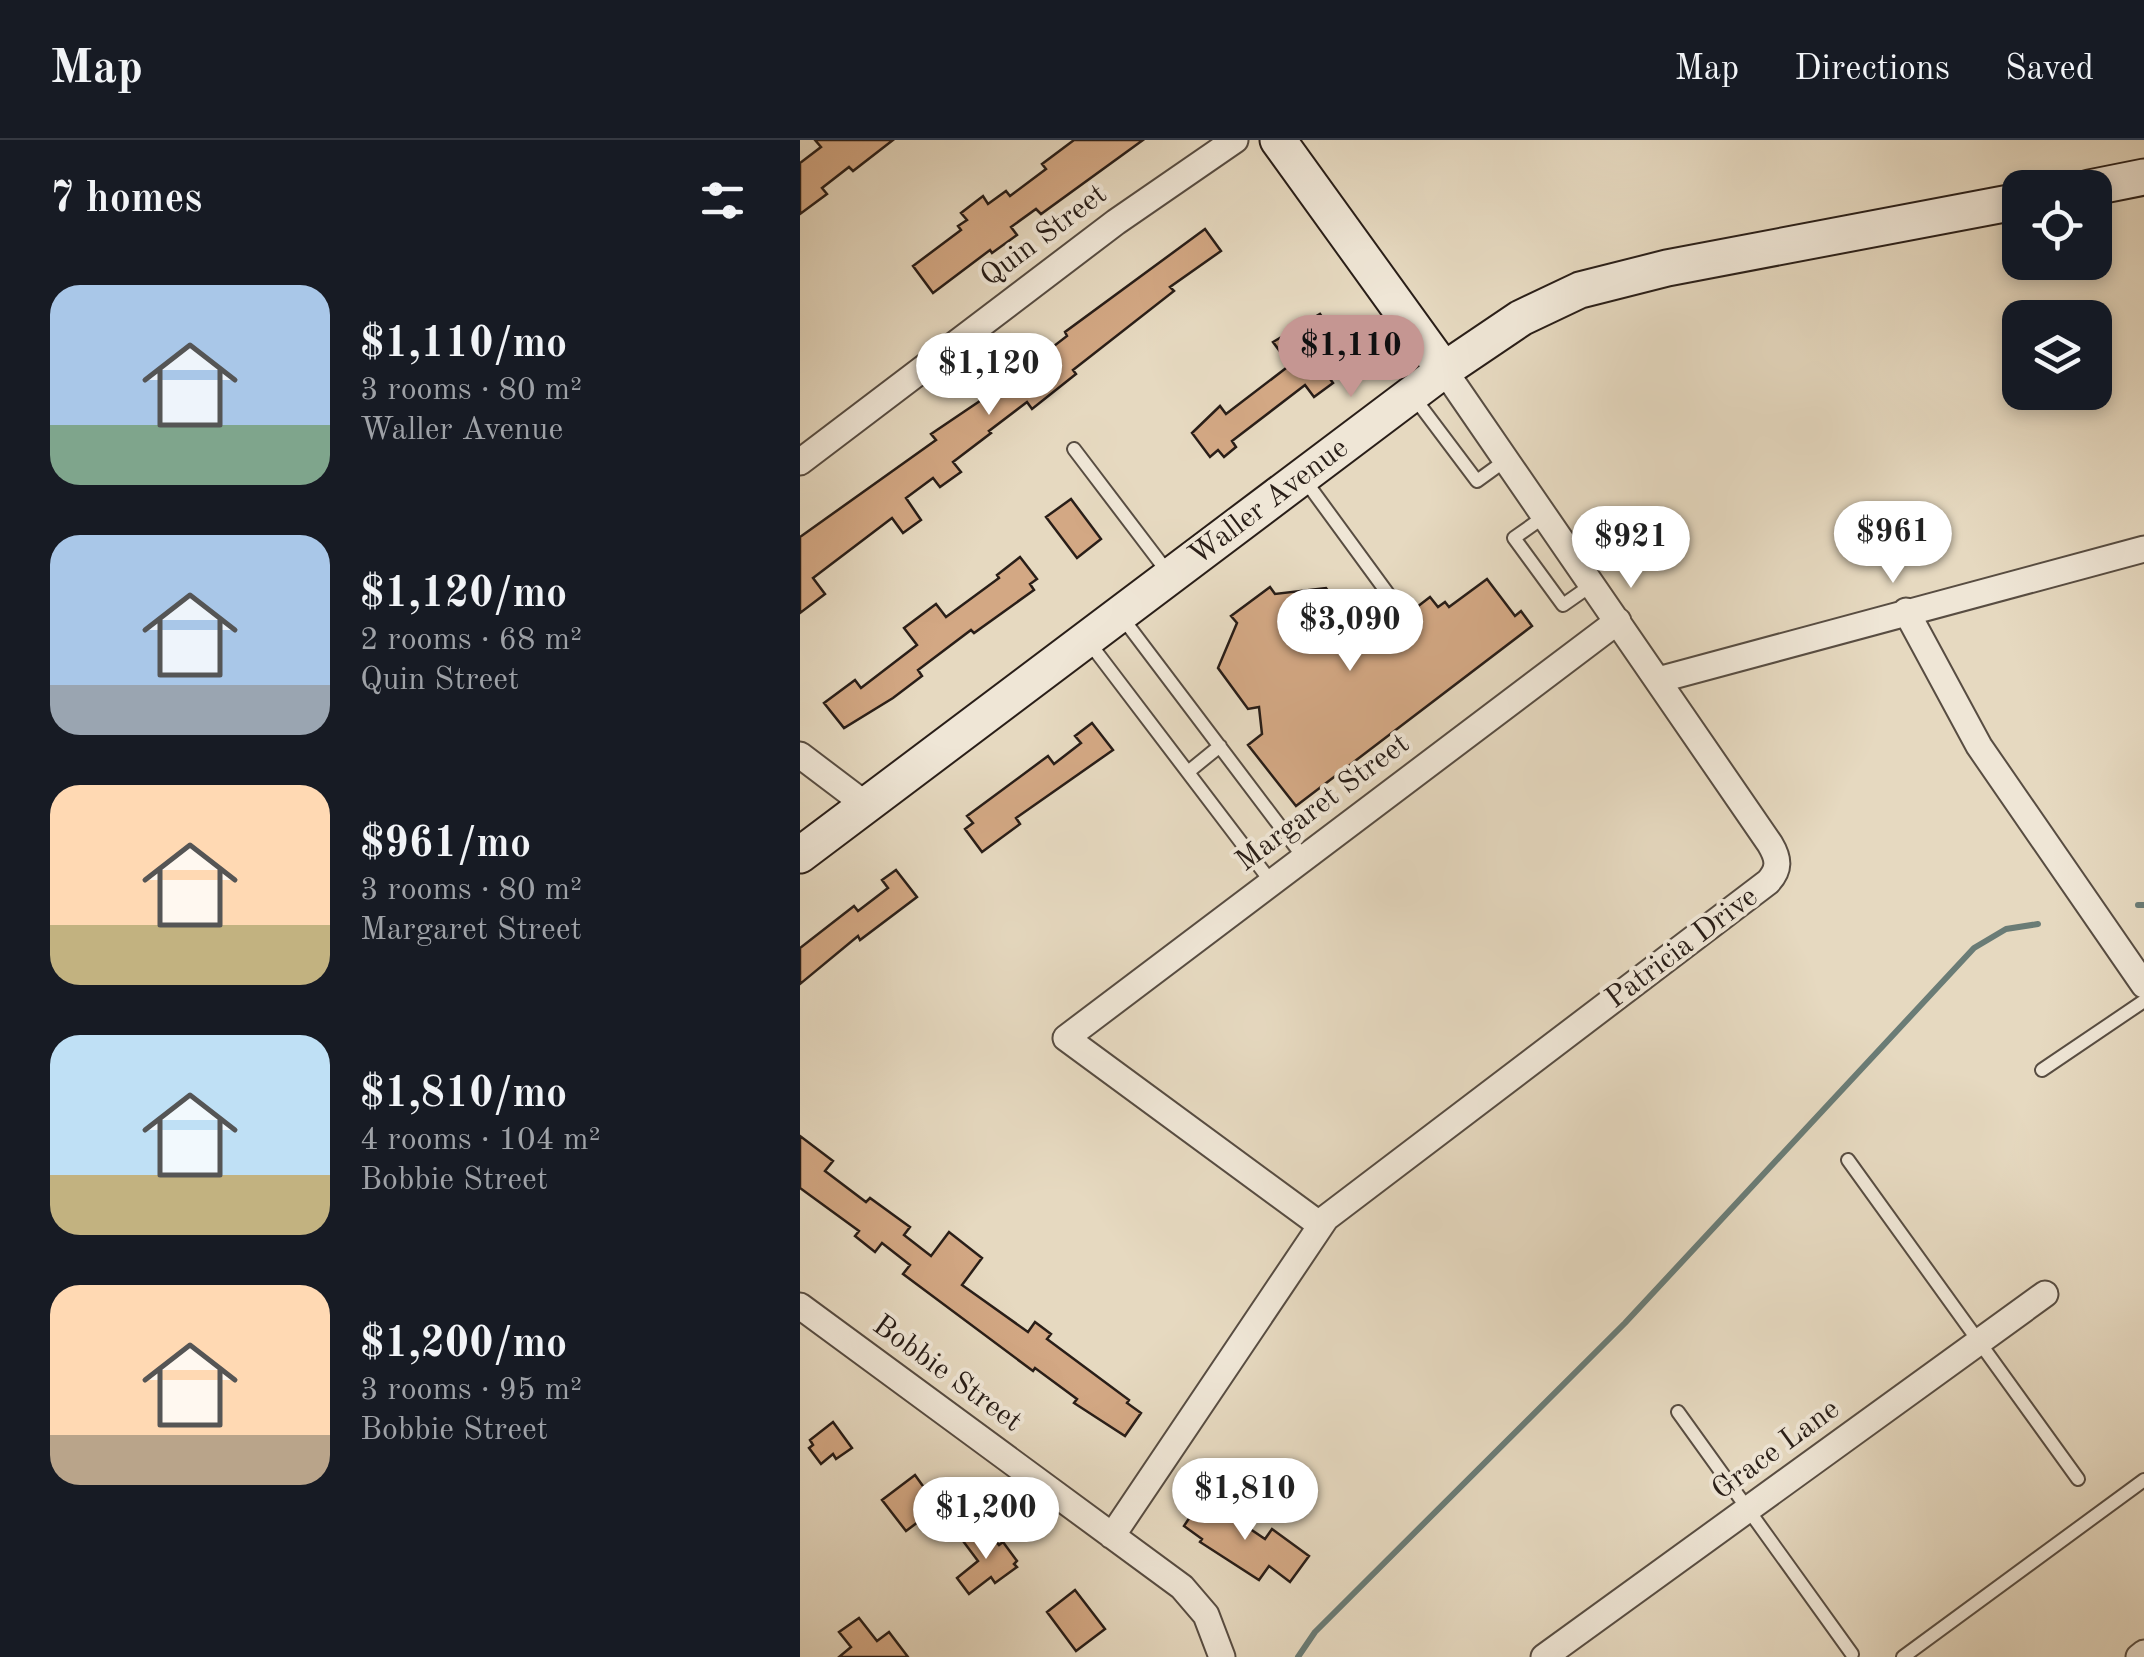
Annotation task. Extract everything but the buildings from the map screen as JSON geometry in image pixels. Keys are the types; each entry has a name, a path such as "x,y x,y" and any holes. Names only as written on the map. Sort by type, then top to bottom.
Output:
{"street":[{"name":"Quin Street","path":"800,462 1116,222 1236,140"},
{"name":"Patricia Drive","path":"1112,1536 1319,1224 1775,875 1778,858 1444,370 1278,140"},
{"path":"2112,183 2144,177"},
{"name":"Waller Avenue","path":"800,855 1444,370 1520,318 1580,290 1667,268 2002,203"},
{"path":"1658,680 2144,549"},
{"path":"1906,611 1980,746 2144,985"},
{"name":"Margaret Street","path":"1319,1224 1066,1038 1618,621"},
{"path":"800,754 866,805"},
{"name":"Grace Lane","path":"1544,1657 2045,1294"},
{"name":"Bobbie Street","path":"800,1306 1196,1602 1214,1629 1222,1657"}],"lane":[{"path":"1412,394 1477,481 1506,460"},
{"path":"1074,449 1170,576"},
{"path":"1302,477 1394,602"},
{"path":"1545,516 1514,538 1563,604 1592,584"},
{"path":"1120,614 1304,858"},
{"path":"1087,639 1272,882"},
{"path":"1188,772 1220,746"},
{"path":"2042,1070 2144,1001"},
{"path":"1848,1160 2078,1478"},
{"path":"1678,1412 1852,1654"},
{"path":"1903,1657 2144,1480"}],"waterway":[{"path":"2138,905 2144,905"},
{"path":"1298,1657 1315,1632 1625,1323 1974,948 2006,929 2038,924"}]}
